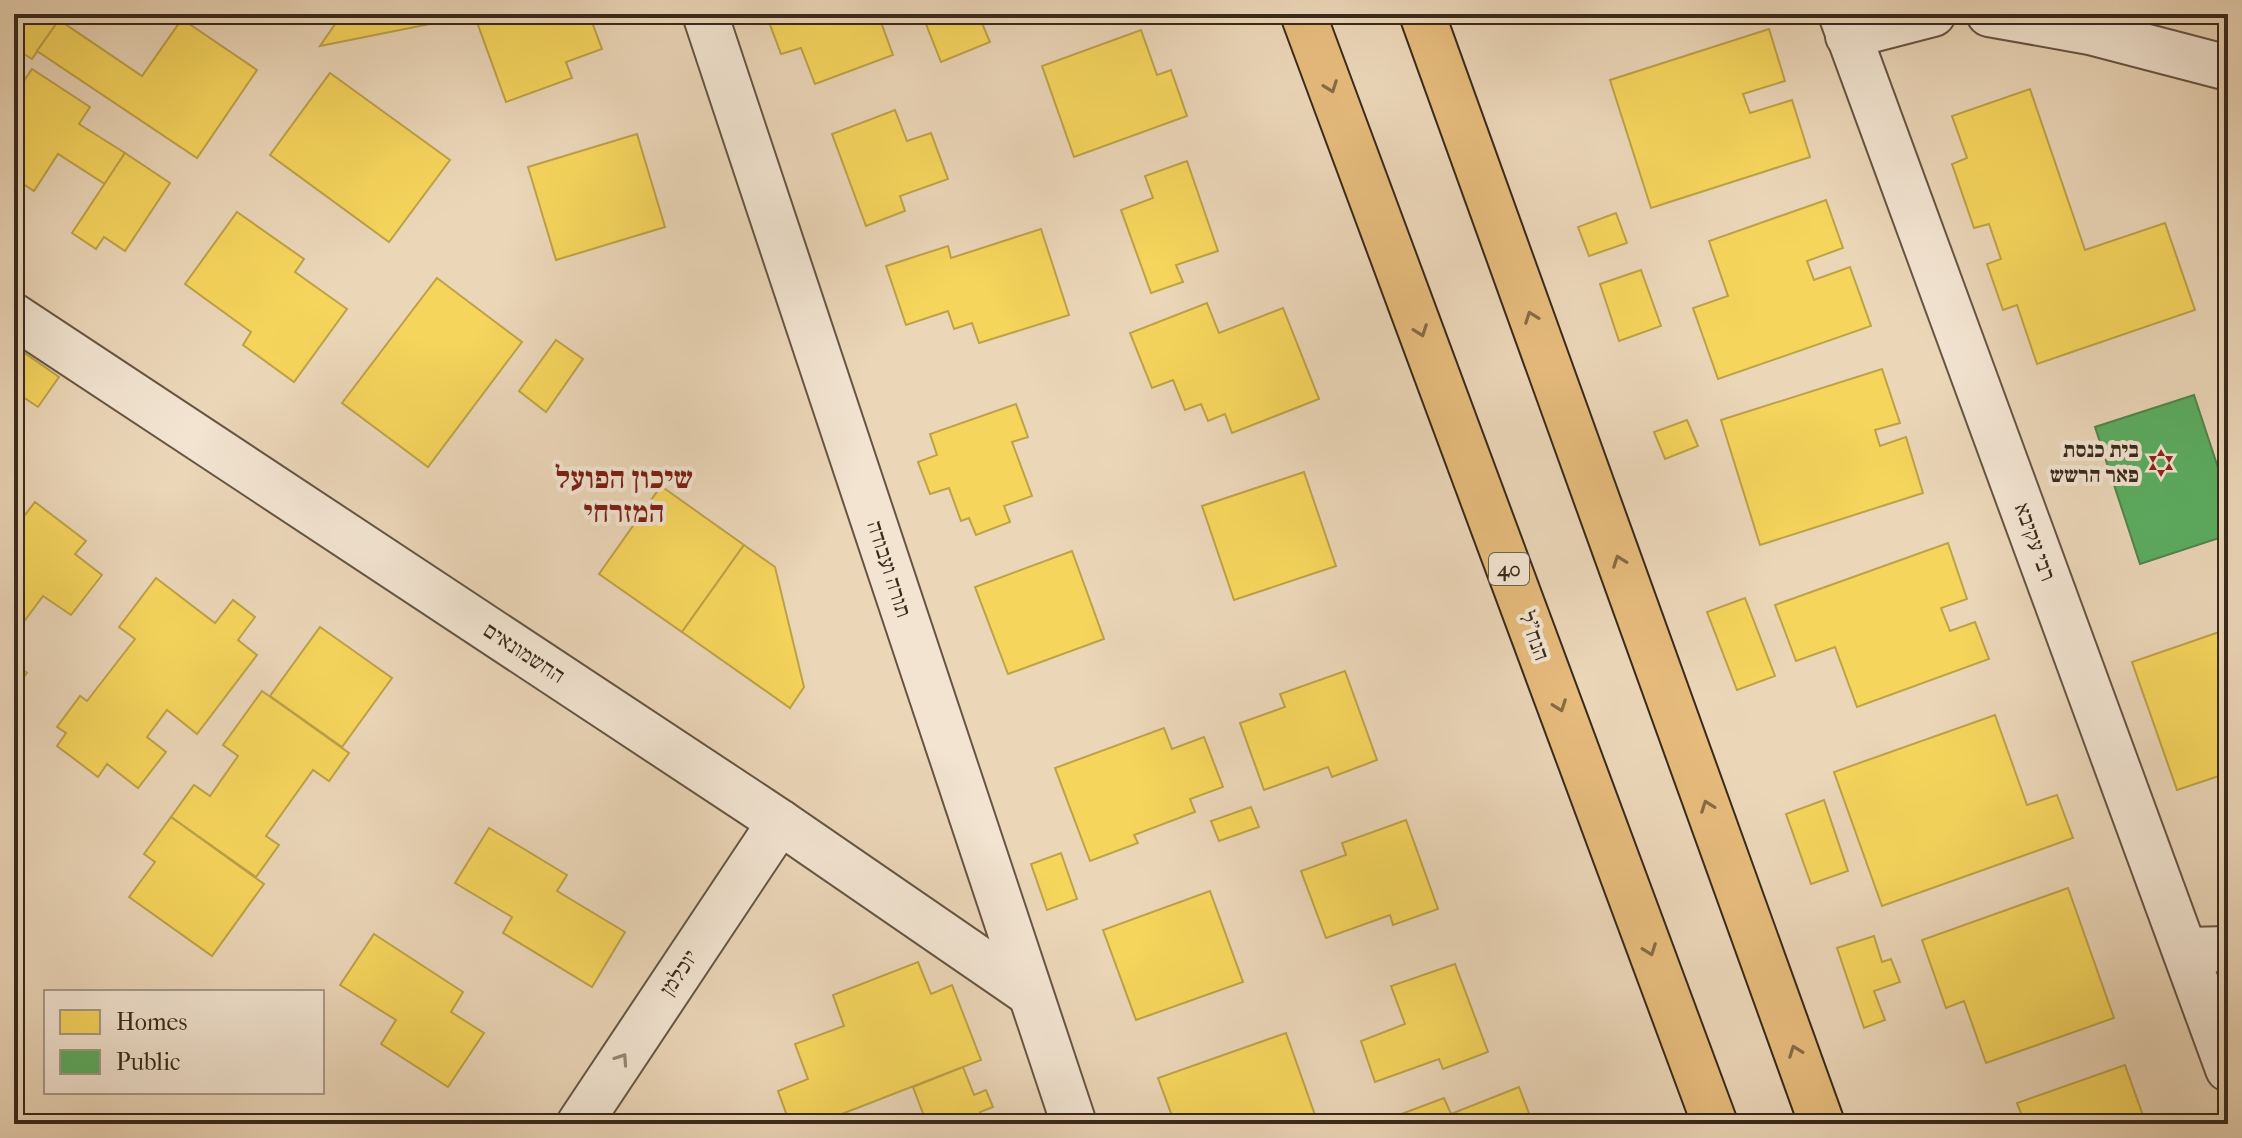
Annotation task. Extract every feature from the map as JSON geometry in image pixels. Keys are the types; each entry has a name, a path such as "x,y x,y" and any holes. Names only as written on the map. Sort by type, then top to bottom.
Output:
{"highway":[{"name":"הנח\"ל","path":"1303,14 1715,1124"},
{"path":"1422,14 1822,1124"}],"street":[{"name":"תורה ועבודה","path":"705,14 1074,1124"},
{"path":"1845,25 1933,14"},
{"path":"1989,14 2090,32 2228,68"},
{"name":"רבי עקיבא","path":"1845,25 2207,949 2228,1069"},
{"name":"החשמונאים","path":"14,316 780,822 1030,994"},
{"name":"יוכלמן","path":"579,1124 780,822"}],"building: Homes":[{"path":"29,14 50,14 59,20 32,59 14,48 14,37"},
{"path":"342,14 444,14 445,21 320,46"},
{"path":"474,14 589,14 602,49 566,62 572,78 506,102"},
{"path":"766,14 878,14 893,55 815,84 801,48 781,54"},
{"path":"878,14 899,14 900,18 882,24"},
{"path":"922,14 978,14 990,42 941,62"},
{"path":"182,19 257,70 197,158 37,51 59,20 142,76"},
{"path":"1769,29 1785,81 1743,94 1750,113 1792,100 1810,157 1651,208 1610,80"},
{"path":"1141,30 1157,75 1171,70 1187,116 1074,157 1042,66"},
{"path":"32,69 90,107 79,124 125,153 105,184 58,154 34,191 14,178 14,96"},
{"path":"330,73 450,160 389,242 270,155"},
{"path":"2030,89 2085,250 2165,223 2195,310 2037,364 2017,305 2003,310 1987,264 2001,259 1989,224 1974,228 1952,164 1967,158 1952,116"},
{"path":"895,110 907,141 931,133 948,179 900,196 905,211 866,226 832,134"},
{"path":"637,134 665,227 556,260 528,167"},
{"path":"125,153 170,183 125,251 104,237 96,249 72,233"},
{"path":"1187,161 1218,251 1176,265 1183,282 1151,293 1121,210 1153,198 1145,176"},
{"path":"1826,200 1843,248 1807,261 1814,280 1850,267 1871,326 1718,379 1693,308 1728,296 1709,241"},
{"path":"237,212 304,259 295,272 347,309 294,382 243,345 251,332 185,284"},
{"path":"1616,213 1627,243 1589,256 1578,227"},
{"path":"1041,229 1069,315 979,343 972,323 954,329 948,311 906,325 886,266 948,246 951,258"},
{"path":"1641,270 1661,326 1619,341 1600,284"},
{"path":"437,278 522,342 428,467 342,403"},
{"path":"1207,303 1219,333 1283,308 1319,399 1232,433 1225,414 1208,421 1201,404 1185,410 1173,380 1152,388 1130,333"},
{"path":"556,340 583,359 546,412 519,391"},
{"path":"16,347 59,377 38,407 14,391"},
{"path":"1882,369 1900,423 1875,430 1880,446 1906,437 1923,493 1760,545 1721,420"},
{"path":"1016,404 1028,437 1012,442 1032,496 1004,506 1010,522 976,535 969,518 961,521 949,488 930,494 918,462 937,455 930,434"},
{"path":"1687,420 1698,446 1665,459 1654,432"},
{"path":"1304,472 1336,566 1234,600 1202,506"},
{"path":"661,486 744,545 682,632 599,574"},
{"path":"35,502 86,541 75,554 102,575 71,615 43,596 14,635 14,529"},
{"path":"1948,543 1967,599 1941,608 1950,631 1975,622 1989,659 1857,707 1835,647 1796,661 1775,605"},
{"path":"744,545 775,567 804,687 790,708 682,632"},
{"path":"1072,551 1104,639 1008,674 975,587"},
{"path":"156,578 215,623 233,600 255,617 238,640 257,655 197,734 167,710 147,737 166,752 138,788 107,764 98,777 57,746 66,733 57,727 80,696 87,701 135,639 119,627"},
{"path":"1745,598 1775,676 1737,690 1707,612"},
{"path":"320,627 392,678 342,747 270,696"},
{"path":"2228,629 2228,773 2177,790 2132,662"},
{"path":"14,663 27,673 14,690"},
{"path":"1345,671 1377,760 1332,777 1328,767 1264,790 1240,723 1285,707 1280,694"},
{"path":"262,691 349,753 329,781 313,770 266,836 279,845 256,877 171,817 194,785 210,796 238,756 223,745"},
{"path":"1995,715 2027,805 2057,795 2073,838 1882,906 1834,772"},
{"path":"1164,728 1172,749 1204,737 1223,787 1190,799 1195,812 1134,835 1138,843 1090,861 1055,768"},
{"path":"1824,800 1848,871 1811,884 1786,814"},
{"path":"1251,807 1259,827 1219,841 1211,821"},
{"path":"171,817 264,884 212,956 129,897 155,862 144,854"},
{"path":"1406,820 1438,909 1393,925 1390,915 1326,938 1301,871 1346,855 1342,843"},
{"path":"489,828 567,875 557,891 625,932 592,987 503,933 512,917 455,883"},
{"path":"1061,853 1077,899 1047,910 1031,864"},
{"path":"2068,888 2114,1018 1986,1063 1964,1001 1946,1008 1922,940"},
{"path":"1210,891 1243,982 1136,1020 1103,930"},
{"path":"374,934 463,992 451,1012 484,1033 448,1087 381,1044 396,1020 340,985"},
{"path":"1874,936 1882,962 1891,959 1900,982 1874,991 1885,1020 1864,1028 1837,948"},
{"path":"918,962 931,994 952,985 981,1060 816,1124 790,1124 778,1091 808,1079 795,1044 844,1026 833,995"},
{"path":"1455,964 1488,1052 1443,1069 1439,1059 1375,1082 1361,1041 1405,1024 1391,986"},
{"path":"1286,1033 1316,1118 1299,1124 1175,1124 1158,1078"},
{"path":"2125,1065 2146,1124 2025,1124 2017,1103"},
{"path":"963,1067 974,1095 986,1090 993,1107 980,1112 985,1124 927,1124 913,1087"},
{"path":"1519,1087 1533,1124 1380,1122 1444,1098 1451,1114"}],"building: Public":[{"name":"בית כנסת פאר הרשש","path":"2194,395 2228,498 2228,535 2140,564 2095,427"}],"place":[{"name":"בית כנסת פאר הרשש","path":"2161,463"}],"district":[{"name":"שיכון הפועל המזרחי","path":"624,495"}]}
